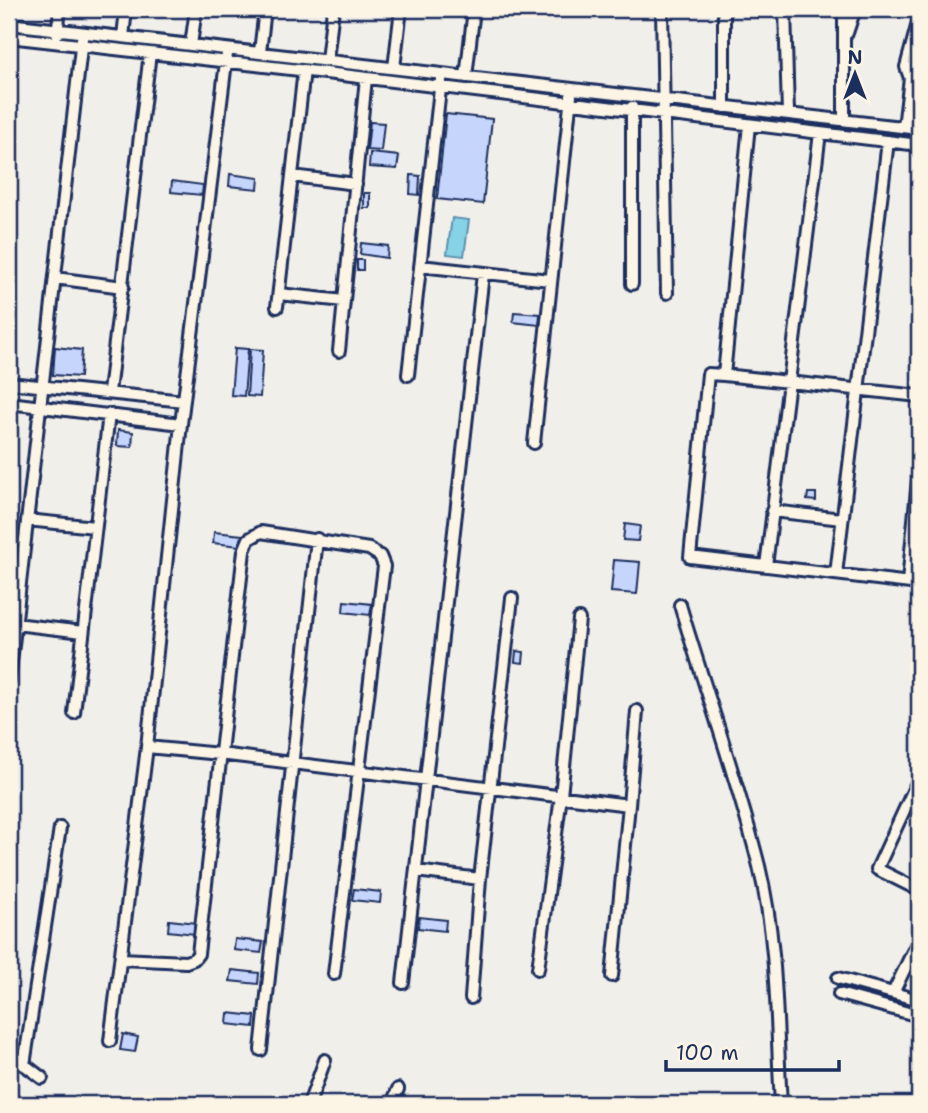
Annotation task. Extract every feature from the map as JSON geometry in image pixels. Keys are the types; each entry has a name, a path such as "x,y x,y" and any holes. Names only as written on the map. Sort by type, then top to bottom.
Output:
{"street":[{"path":"56,43 60,9"},
{"path":"123,37 126,9"},
{"path":"191,44 196,9"},
{"path":"260,52 264,9"},
{"path":"327,60 332,9"},
{"path":"394,68 401,9"},
{"path":"466,77 474,9"},
{"path":"662,9 667,293"},
{"path":"724,9 724,107"},
{"path":"785,9 789,113"},
{"path":"844,9 844,120"},
{"path":"844,40 855,9"},
{"path":"904,127 910,78 906,67 919,19"},
{"path":"9,24 919,129"},
{"path":"9,680 82,33"},
{"path":"9,37 919,145"},
{"path":"110,1041 147,747 181,424 228,49"},
{"path":"109,393 149,53"},
{"path":"277,307 304,70"},
{"path":"408,375 441,74"},
{"path":"339,351 366,78"},
{"path":"534,443 572,89"},
{"path":"632,284 633,97"},
{"path":"724,375 749,125"},
{"path":"766,566 820,133"},
{"path":"836,574 888,141"},
{"path":"292,176 356,184"},
{"path":"420,266 550,280"},
{"path":"403,983 483,274"},
{"path":"55,278 123,287"},
{"path":"279,294 344,301"},
{"path":"919,396 708,374 690,557 913,583 919,469"},
{"path":"9,383 184,401"},
{"path":"9,403 181,424"},
{"path":"74,713 109,414"},
{"path":"772,511 842,519"},
{"path":"27,520 95,527"},
{"path":"121,959 186,962 198,954 244,551 249,539 261,532 369,549 380,556 384,566 334,974"},
{"path":"261,1050 317,539"},
{"path":"471,998 480,879 512,598"},
{"path":"680,605 759,867 772,940 780,1104"},
{"path":"538,969 561,796 579,619"},
{"path":"15,624 83,632"},
{"path":"612,976 638,711"},
{"path":"147,747 629,805"},
{"path":"919,778 877,869 919,890"},
{"path":"24,1065 60,828"},
{"path":"416,871 480,879"},
{"path":"893,993 919,939"},
{"path":"838,978 919,1000"},
{"path":"839,994 919,1016"},
{"path":"9,1053 42,1078"},
{"path":"309,1104 325,1060"},
{"path":"392,1104 398,1088"}],"water":[{"path":"452,218 469,220 464,256 447,254"}],"building":[{"path":"446,114 492,119 483,204 437,199"},
{"path":"370,122 384,123 381,151 367,150"},
{"path":"370,153 399,156 397,169 369,167"},
{"path":"230,174 259,178 258,189 229,186"},
{"path":"411,175 420,176 419,195 410,194"},
{"path":"172,181 203,185 202,195 171,192"},
{"path":"364,193 370,193 370,208 364,208"},
{"path":"361,243 388,246 387,258 360,254"},
{"path":"357,260 363,260 363,270 357,270"},
{"path":"514,312 540,314 539,325 513,322"},
{"path":"9,317 14,317 12,331 9,331"},
{"path":"55,347 82,350 80,377 53,375"},
{"path":"235,348 248,349 244,396 231,395"},
{"path":"250,349 263,350 260,397 247,396"},
{"path":"118,430 133,432 132,447 117,446"},
{"path":"808,493 816,493 816,501 807,500"},
{"path":"625,524 640,526 638,541 623,540"},
{"path":"214,532 242,535 240,546 213,543"},
{"path":"614,560 640,562 637,594 611,592"},
{"path":"344,601 372,604 370,615 343,612"},
{"path":"516,651 524,652 523,663 515,662"},
{"path":"354,889 381,892 380,903 352,900"},
{"path":"419,917 446,920 445,931 418,928"},
{"path":"169,920 196,923 195,934 168,931"},
{"path":"235,939 263,942 261,953 234,950"},
{"path":"232,970 259,973 258,984 230,981"},
{"path":"228,1013 255,1016 254,1027 227,1024"},
{"path":"123,1034 138,1037 135,1052 120,1050"}]}
